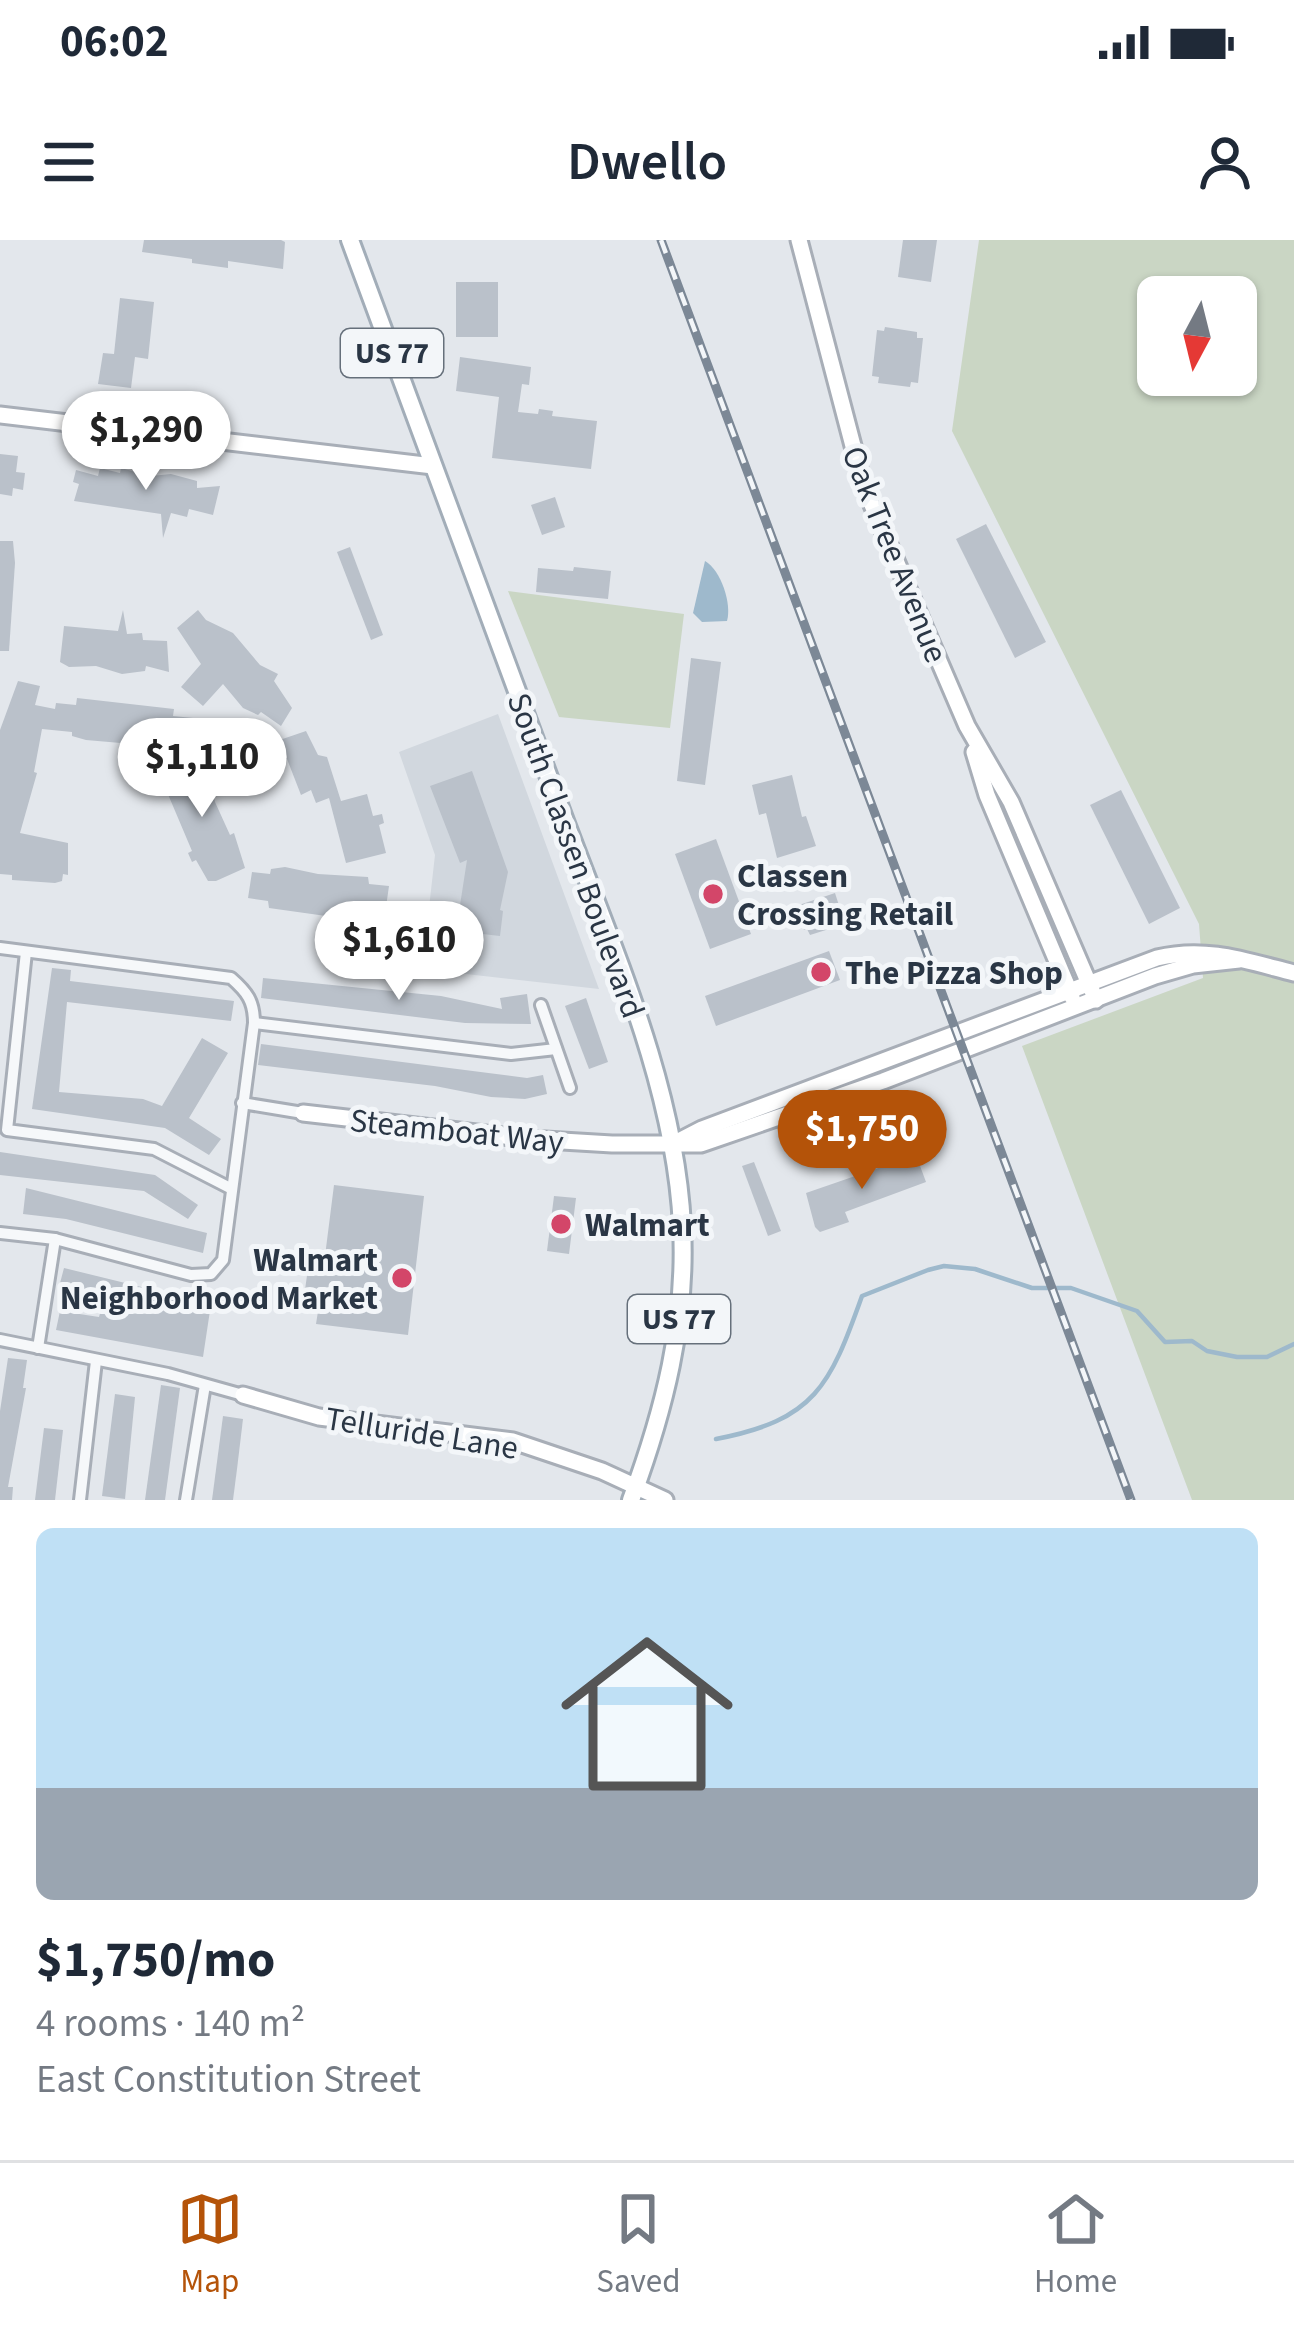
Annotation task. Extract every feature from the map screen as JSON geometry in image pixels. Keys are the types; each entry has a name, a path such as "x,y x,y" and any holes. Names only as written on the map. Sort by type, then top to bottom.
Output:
{"main road":[{"name":"South Classen Boulevard","path":"350,240 623,978 673,1144 682,1227 675,1356 633,1494"}],"street":[{"name":"Oak Tree Avenue","path":"799,240 862,484 967,726 1010,802 1023,855 1077,1007"},
{"path":"0,415 433,466"},
{"name":"Oak Tree Avenue","path":"1023,855 1093,991"},
{"path":"0,949 230,978 247,992 254,1008 223,1260 212,1274 191,1275 55,1239 0,1233"},
{"path":"26,952 7,1130 154,1149 232,1189"},
{"path":"673,1144 1070,990 1093,991 1239,960 1294,973"},
{"path":"673,1144 701,1144 1077,1007 1093,991"},
{"name":"Steamboat Way","path":"541,1005 570,1088"},
{"path":"254,1023 511,1054 556,1049"},
{"name":"Steamboat Way","path":"242,1103 529,1139 673,1144"},
{"path":"38,1348 55,1239"},
{"name":"Telluride Lane","path":"0,1340 205,1385 319,1417 512,1441 602,1471 633,1494 665,1500"},
{"path":"80,1500 96,1360"},
{"path":"186,1500 205,1385"}],"shaded area":[{"path":"498,714 599,989 422,969 435,855 399,752"}],"green space":[{"path":"979,240 1294,240 1294,1500 1192,1500 1022,1046 1203,978 1199,924 952,431"},
{"path":"508,591 684,614 670,728 559,717"}],"water":[{"path":"705,561 724,588 727,621 702,622 693,613"}],"building":[{"path":"144,240 281,240 285,242 283,269 228,261 228,268 192,263 192,259 142,252"},
{"path":"903,240 937,240 931,282 898,277"},
{"path":"456,282 498,282 498,337 456,337"},
{"path":"120,298 154,302 148,359 135,357 131,388 98,384 103,353 114,354"},
{"path":"877,330 917,332 917,338 923,338 918,383 911,382 910,387 878,383 879,377 872,376"},
{"path":"460,357 531,367 529,385 522,384 518,412 538,414 539,409 553,411 552,416 597,421 591,469 492,458 499,397 456,391"},
{"path":"0,454 18,456 16,472 25,473 23,490 13,488 12,496 0,494"},
{"path":"100,468 151,476 171,474 197,481 197,488 220,486 213,515 189,509 187,517 171,513 163,538 161,514 74,501 79,484 73,482 76,470 98,476"},
{"path":"555,497 565,527 542,535 531,505"},
{"path":"986,524 1046,642 1015,658 956,539"},
{"path":"0,541 13,541 15,563 9,651 0,651"},
{"path":"350,547 383,635 371,640 337,552"},
{"path":"574,567 611,571 608,599 536,592 538,568 573,571"},
{"path":"123,610 127,634 167,641 169,672 146,666 145,671 122,674 60,662 64,626 118,631"},
{"path":"198,610 206,620 233,633 260,665 278,674 274,681 292,708 281,726 261,712 243,708 223,684 203,706 181,687 201,664 177,628"},
{"path":"691,658 721,662 705,785 677,781"},
{"path":"18,681 40,686 35,705 55,709 56,703 76,705 77,698 174,709 173,716 193,718 190,749 86,740 72,732 42,729 37,773 20,833 68,843 68,875 55,883 12,880 12,875 0,874 0,730"},
{"path":"306,731 318,755 327,757 341,801 367,794 373,816 382,814 384,823 379,825 386,853 346,863 329,798 316,803 311,790 301,795 287,759 273,764 265,745"},
{"path":"193,754 204,779 210,777 215,802 230,835 234,833 245,868 216,881 208,881 196,860 192,862 188,853 192,851 159,773"},
{"path":"472,771 508,872 500,936 456,931 467,860 460,863 430,786"},
{"path":"792,775 802,817 806,816 816,846 777,858 766,813 759,815 752,785"},
{"path":"1121,790 1180,908 1149,924 1090,805"},
{"name":"Classen Crossing Retail","path":"716,839 751,934 710,949 675,854"},
{"path":"271,869 368,877 369,884 389,886 385,914 372,912 351,919 269,908 268,901 248,898 252,872 270,874"},
{"path":"835,893 845,924 810,935 796,906"},
{"path":"829,951 840,980 716,1026 705,996"},
{"path":"52,968 71,970 70,981 234,1001 231,1021 67,1002 59,1092 143,1099 162,1106 202,1038 228,1053 189,1118 221,1139 209,1155 165,1128 32,1109"},
{"path":"263,978 441,996 502,1009 500,998 527,994 531,1024 465,1023 261,998"},
{"path":"586,998 608,1062 589,1069 565,1006"},
{"path":"261,1044 527,1078 543,1075 547,1094 525,1099 491,1097 258,1065"},
{"path":"0,1152 155,1175 198,1205 188,1219 144,1191 0,1175"},
{"path":"916,1155 926,1182 845,1212 849,1222 820,1232 815,1227 806,1193"},
{"path":"754,1162 781,1231 768,1236 742,1166"},
{"path":"334,1185 424,1196 408,1335 316,1324 320,1299 304,1297 310,1254 325,1256"},
{"path":"26,1188 207,1233 203,1253 66,1219 23,1214"},
{"name":"Walmart","path":"554,1196 576,1198 569,1254 547,1251"},
{"path":"64,1268 211,1304 203,1357 56,1330 60,1311 99,1317 104,1299 59,1287"},
{"path":"8,1358 27,1360 26,1388 8,1487 13,1487 12,1500 0,1500 0,1411"},
{"path":"161,1385 180,1388 165,1500 145,1500"},
{"path":"115,1394 135,1397 125,1499 102,1496"},
{"path":"223,1416 243,1419 233,1500 212,1500"},
{"path":"44,1428 63,1430 55,1500 35,1500"}],"waterway":[{"path":"716,1439 776,1421 814,1394 840,1354 862,1296 944,1266 975,1269 1032,1288 1071,1288 1137,1311 1165,1342 1192,1341 1207,1351 1237,1357 1267,1357 1294,1344"}],"railway":[{"path":"661,240 1131,1500"}],"place":[{"name":"Classen Crossing Retail","path":"713,894"},
{"name":"The Pizza Shop","path":"821,972"},
{"name":"Walmart","path":"561,1224"},
{"name":"Walmart Neighborhood Market","path":"402,1278"}]}
